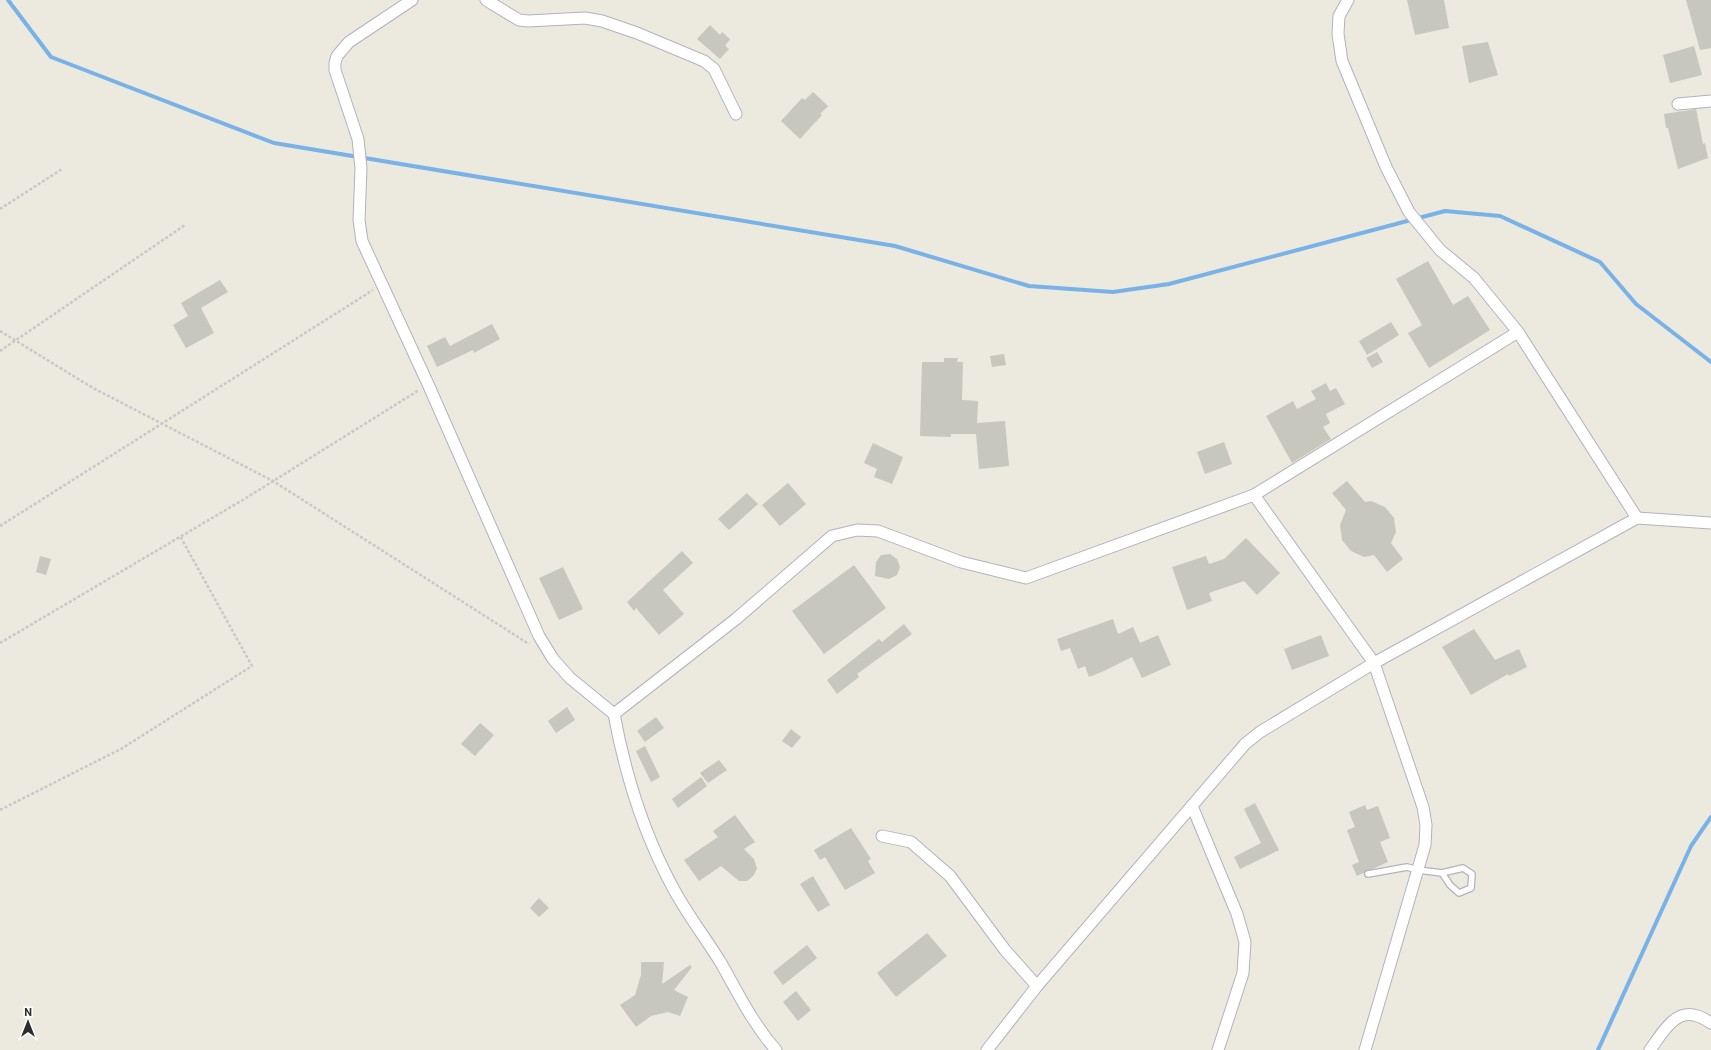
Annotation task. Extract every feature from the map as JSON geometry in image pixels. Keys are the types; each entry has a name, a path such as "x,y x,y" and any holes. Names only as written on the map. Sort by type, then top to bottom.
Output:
{"street":[{"path":"412,0 349,42 337,56 335,63 335,70 358,139 361,168 359,220 362,241 428,384 539,636 553,659 570,678 614,714 629,780 647,833 672,886 721,964 744,1006 776,1050"},
{"path":"486,0 519,20 528,21 585,18 602,21 638,33 704,61 714,69 736,114"},
{"path":"1348,0 1339,16 1338,34 1342,61 1386,168 1409,212 1440,250 1474,278 1518,332 1637,518"},
{"path":"1678,104 1711,101"},
{"path":"614,714 736,619 832,536 857,530 878,531 961,562 1026,578 1254,495 1518,332"},
{"path":"1254,495 1374,663 1423,807 1426,825 1425,845 1365,1050"},
{"path":"987,1050 1036,986 1245,744 1260,732 1374,663 1637,518 1711,523"},
{"path":"1192,806 1237,914 1245,942 1243,972 1218,1050"},
{"path":"882,836 910,842 950,876 1005,950 1036,986"},
{"path":"1650,1050 1669,1023 1680,1016 1695,1015 1711,1023"}],"lane":[{"path":"1368,874 1407,866 1418,870 1442,873 1463,868 1472,874 1471,888 1459,893 1450,885 1442,873"}],"path":[{"path":"0,209 62,169"},
{"path":"0,351 185,225"},
{"path":"0,526 382,285"},
{"path":"0,331 93,388 273,480 533,646"},
{"path":"0,643 273,480 428,384"},
{"path":"0,810 122,749 252,666 180,536"}],"building":[{"path":"1407,0 1444,0 1449,28 1415,35"},
{"path":"1686,0 1711,0 1711,48 1700,50"},
{"path":"710,25 720,35 722,32 730,39 725,46 729,49 720,59 697,39"},
{"path":"1488,42 1498,75 1469,83 1462,46"},
{"path":"1694,46 1702,75 1670,83 1663,55"},
{"path":"813,92 828,106 820,114 822,115 800,139 781,121 802,98 805,100"},
{"path":"1696,109 1703,144 1705,143 1708,158 1678,169 1668,128 1666,128 1664,114"},
{"path":"1428,261 1453,305 1468,296 1490,330 1429,368 1408,333 1422,325 1396,279"},
{"path":"220,280 228,292 201,308 214,333 186,348 173,325 188,316 181,303"},
{"path":"1391,322 1399,335 1367,355 1359,341"},
{"path":"492,324 500,339 474,353 473,350 437,367 427,346 445,337 450,346"},
{"path":"1377,352 1383,362 1372,368 1366,358"},
{"path":"1004,354 1006,365 992,367 990,356"},
{"path":"944,358 958,358 957,362 963,362 962,400 978,401 977,423 1005,421 1009,466 979,469 976,434 951,434 951,437 920,436 922,362 944,362"},
{"path":"1326,383 1330,391 1336,388 1345,404 1326,414 1330,423 1323,427 1331,439 1292,463 1266,416 1293,401 1297,409 1316,399 1311,391"},
{"path":"1224,442 1232,464 1205,474 1197,452"},
{"path":"873,443 903,457 892,484 874,477 877,469 864,463"},
{"path":"1347,481 1365,502 1371,501 1385,507 1394,518 1396,532 1391,543 1403,559 1387,572 1374,555 1364,557 1351,551 1342,540 1340,525 1346,510 1332,493"},
{"path":"788,483 806,504 780,526 762,505"},
{"path":"747,493 758,504 729,530 718,519"},
{"path":"1246,538 1280,573 1257,595 1244,581 1209,593 1212,601 1187,610 1172,567 1206,556 1209,564 1224,559"},
{"path":"682,551 693,563 663,590 684,614 659,635 636,608 634,611 627,602"},
{"path":"890,554 897,559 900,567 897,575 889,579 875,576 876,562 881,555"},
{"path":"40,556 51,559 46,575 36,572"},
{"path":"854,565 886,608 824,654 792,611"},
{"path":"563,567 583,609 559,620 539,578"},
{"path":"1113,619 1118,634 1133,627 1140,643 1158,635 1171,665 1142,678 1132,657 1089,677 1085,666 1078,669 1070,648 1061,651 1057,639"},
{"path":"904,624 912,634 857,674 859,677 837,694 827,680 879,639 882,642"},
{"path":"1474,629 1495,660 1519,649 1527,667 1509,676 1508,674 1471,695 1442,647"},
{"path":"1321,635 1329,656 1292,670 1284,649"},
{"path":"567,707 575,720 556,733 548,721"},
{"path":"656,717 664,728 645,742 637,731"},
{"path":"480,723 494,735 475,756 461,744"},
{"path":"791,729 801,737 792,748 782,741"},
{"path":"645,746 660,777 651,782 636,751"},
{"path":"719,760 727,770 708,783 700,773"},
{"path":"701,777 707,786 678,808 672,799"},
{"path":"1255,803 1279,850 1240,869 1234,857 1261,843 1244,809"},
{"path":"1365,805 1367,810 1378,806 1390,838 1380,842 1388,862 1357,876 1352,865 1359,862 1347,830 1355,827 1349,812"},
{"path":"735,815 755,842 744,849 754,859 757,869 753,876 747,881 739,881 721,866 699,881 684,860 718,837 713,831"},
{"path":"851,828 871,859 868,861 875,873 845,890 825,857 820,860 814,850"},
{"path":"813,876 830,905 818,912 800,884"},
{"path":"539,898 549,908 539,917 530,908"},
{"path":"927,933 947,956 896,997 877,973"},
{"path":"807,945 817,958 783,985 773,972"},
{"path":"641,962 664,962 662,984 690,965 692,967 674,990 688,997 680,1016 668,1012 651,1016 636,1027 620,1005 635,995 641,975"},
{"path":"796,991 811,1010 798,1021 783,1002"}],"waterway":[{"path":"8,0 51,57 274,143 895,246 1029,286 1113,292 1169,284 1445,211 1500,216 1600,262 1636,304 1711,362"},
{"path":"1598,1050 1691,846 1711,817"}]}
